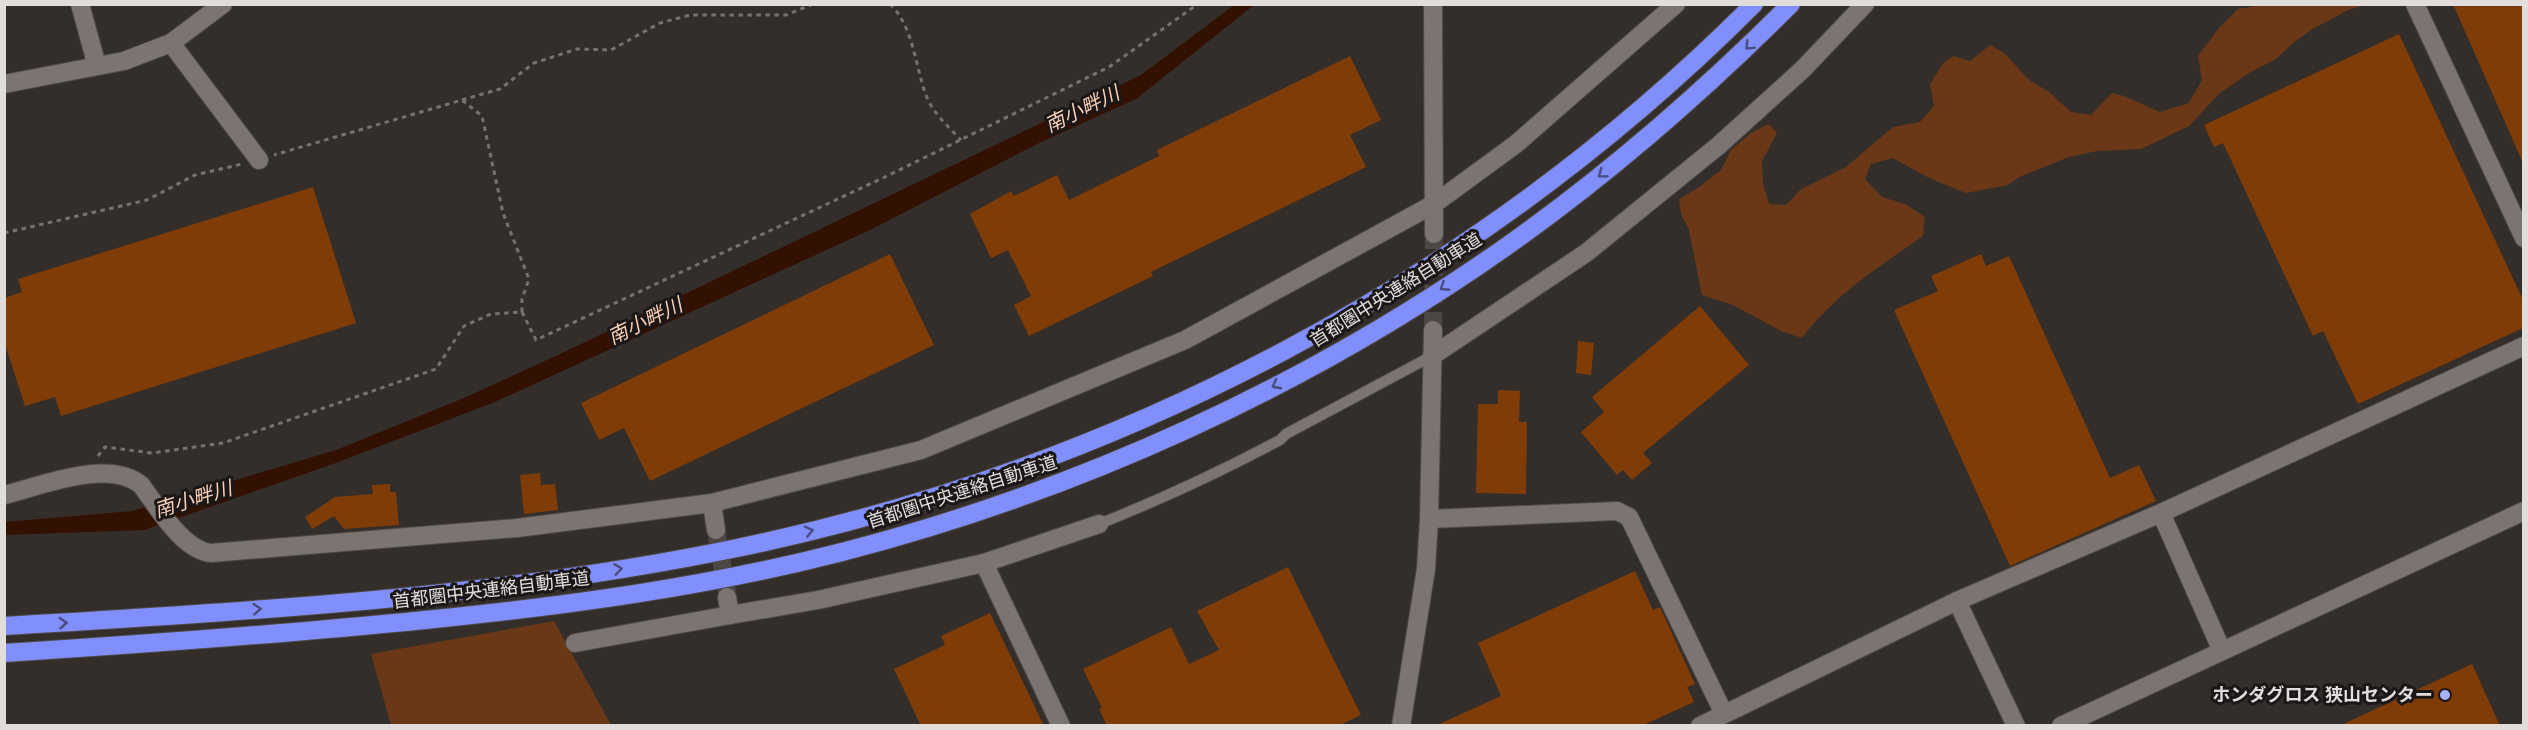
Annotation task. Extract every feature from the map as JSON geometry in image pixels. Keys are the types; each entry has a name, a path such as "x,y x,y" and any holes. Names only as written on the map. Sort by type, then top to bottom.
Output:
{"highway":[{"name":"首都圏中央連絡自動車道","path":"4,626 264,609 508,586 639,566 739,548 843,523 942,496 1040,462 1139,422 1306,340 1394,288 1493,225 1604,139 1706,53 1754,4"},
{"name":"首都圏中央連絡自動車道","path":"4,653 387,624 513,611 642,592 838,553 948,522 1062,483 1232,408 1308,368 1402,314 1507,246 1622,159 1732,63 1791,4"}],"street":[{"path":"80,4 97,66"},
{"path":"1433,4 1434,234"},
{"path":"4,495 98,473 122,474 133,478 141,485 194,549 211,553 517,528 712,503 932,446 1185,340 1434,204 1516,144 1676,4"},
{"path":"1432,356 1586,253 1718,146 1802,70 1864,4"},
{"path":"2415,4 2523,238"},
{"path":"4,84 124,61 171,43 214,8"},
{"path":"171,43 259,160"},
{"path":"1401,726 1420,617 1429,519 1433,330"},
{"path":"1700,726 1957,602 2161,513 2523,346"},
{"path":"712,503 716,530"},
{"path":"1429,519 1617,511 1629,517 1724,714"},
{"path":"2061,726 2523,511"},
{"path":"2161,513 2222,651"},
{"path":"575,643 729,606 818,600 984,563 1099,524"},
{"path":"984,563 1061,726"},
{"path":"1957,602 2016,726"}],"lane":[{"path":"1099,524 1174,495 1231,467 1280,440 1286,434 1432,356"}],"path":[{"path":"4,233 147,200 195,175 259,160 500,89 534,63 577,49 610,50 660,23 690,15 786,15 813,4"},
{"path":"890,4 903,20 927,98 935,113 961,140"},
{"path":"462,100 482,116 502,213 529,279 522,299 522,312 536,340 961,140 1109,67 1198,4"},
{"path":"98,473 98,455 105,447 152,453 223,443 436,369 464,326 491,314 522,312"}],"shaded area":[{"path":"2262,5 2365,5 2348,10 2311,30 2276,59 2249,73 2220,93 2189,126 2141,149 2097,151 2069,157 2019,177 2008,185 1966,193 1929,178 1893,158 1871,164 1865,179 1882,197 1905,204 1925,217 1923,236 1843,295 1828,308 1802,338 1781,331 1733,305 1702,295 1689,230 1681,214 1679,199 1721,170 1731,150 1751,133 1769,124 1777,133 1762,161 1763,184 1769,204 1786,205 1801,189 1846,167 1893,127 1920,122 1934,106 1930,84 1944,62 1954,56 1970,61 1990,45 2004,53 2029,80 2049,92 2071,112 2091,115 2112,93 2160,112 2189,103 2202,80 2198,56 2219,28 2238,9"},
{"path":"554,621 611,725 391,725 371,654"}],"water":[{"name":"南小畔川","path":"1234,5 1254,5 1136,99 1039,143 870,230 495,402 333,464 144,530 5,535 4,522 132,511 336,450 464,398 1141,75"}],"building":[{"path":"2453,4 2523,4 2523,163"},
{"path":"2399,34 2523,300 2523,328 2358,404 2323,331 2313,336 2223,143 2214,147 2204,125"},
{"path":"1350,56 1381,120 1350,135 1366,167 1151,272 1153,276 1029,336 1014,305 1031,296 1008,250 991,258 970,214 1011,191 1014,196 1057,175 1069,200 1159,156 1157,150"},
{"path":"313,187 356,323 61,416 55,397 25,406 4,341 4,298 22,292 18,279"},
{"path":"890,254 934,345 650,481 624,428 599,440 581,403"},
{"path":"1981,254 1986,266 2009,256 2110,478 2139,465 2156,501 2010,566 1894,310 1938,291 1931,276"},
{"path":"1700,306 1749,365 1643,453 1652,463 1632,480 1623,470 1617,475 1581,432 1604,412 1592,397"},
{"path":"1578,341 1594,343 1591,375 1576,373"},
{"path":"1498,390 1520,391 1519,422 1527,422 1526,494 1476,493 1478,404 1498,404"},
{"path":"540,473 541,485 555,484 558,510 524,514 520,475"},
{"path":"390,484 390,492 396,492 399,525 344,529 334,516 312,529 305,517 335,497 373,494 372,485"},
{"path":"1288,567 1361,715 1338,726 1107,726 1099,709 1102,708 1083,669 1171,627 1189,664 1219,650 1197,611"},
{"path":"1635,571 1653,610 1660,607 1695,684 1687,687 1694,702 1641,726 1435,726 1501,696 1478,643"},
{"path":"990,613 1044,726 921,726 894,669 945,645 941,636"},
{"name":"ホンダグロス 狭山センター","path":"2472,664 2500,726 2339,726"}],"tunnel":[{"path":"1433,330 1434,234"},
{"path":"716,530 727,593"}],"place":[{"name":"ホンダグロス 狭山センター","path":"2445,695"}]}
